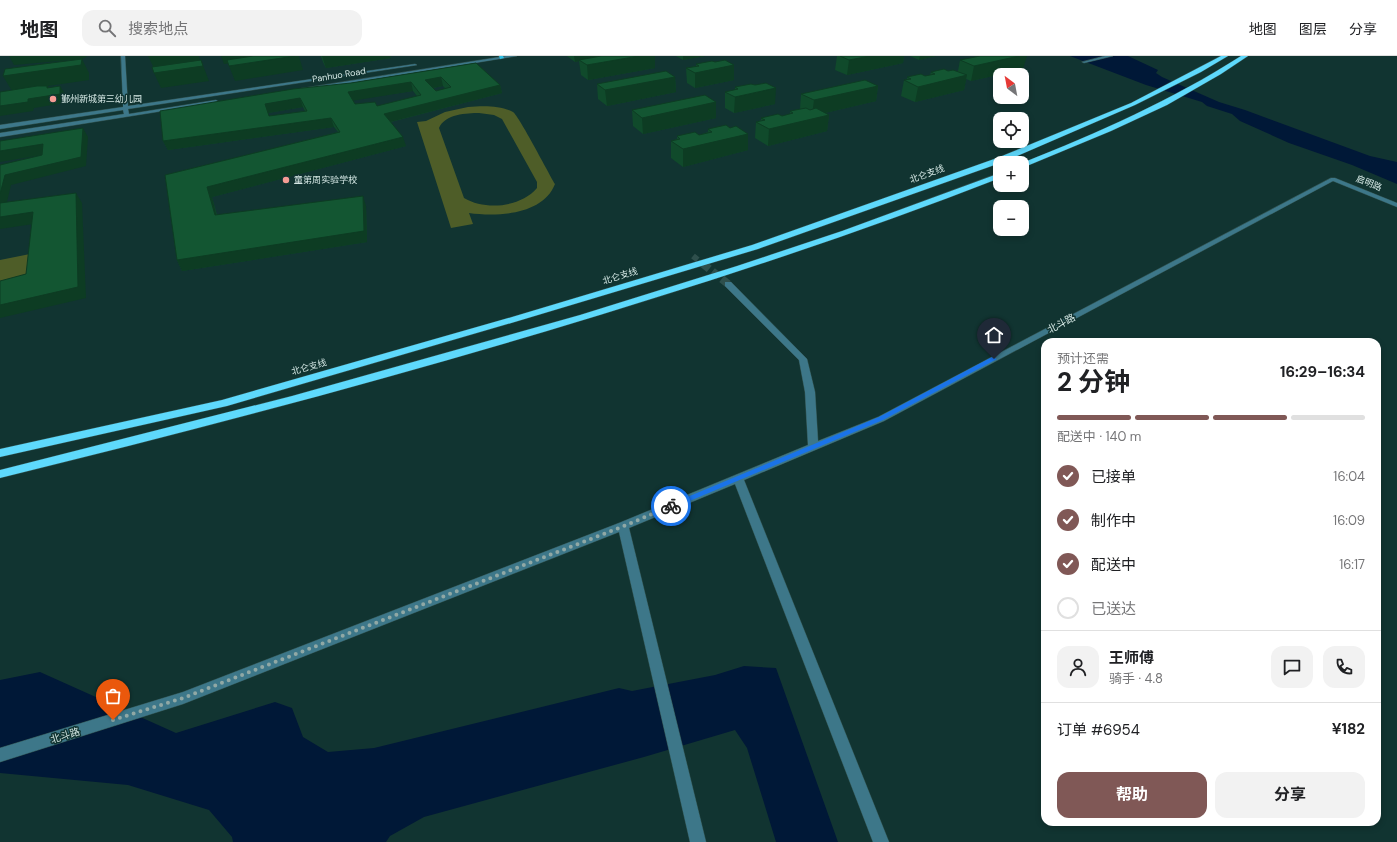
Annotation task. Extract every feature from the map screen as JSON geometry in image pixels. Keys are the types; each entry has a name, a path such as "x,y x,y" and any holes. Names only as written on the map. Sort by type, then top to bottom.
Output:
{"highway":[{"name":"北仑支线","path":"0,453 223,403 515,319 755,247 1000,160 1133,104 1199,71 1225,56"},
{"path":"1029,163 1103,133 1151,110 1216,75 1245,56"},
{"path":"0,474 93,452 433,362 698,282 938,200 993,178"}],"street":[{"path":"123,56 126,116"},
{"name":"Panhuo Road","path":"298,90 515,56"},
{"path":"1084,62 1111,56"},
{"name":"Panhuo Road","path":"0,127 425,63"},
{"path":"0,135 220,102"},
{"name":"启明路","path":"1333,179 1397,205"},
{"name":"北斗路","path":"0,755 183,698 624,526 813,448 881,418 1333,179"},
{"path":"728,284 803,360 810,392 813,448"},
{"path":"738,478 881,842"},
{"path":"624,526 698,842"}],"green space":[{"path":"485,106 502,108 513,112 555,184 549,194 530,208 518,212 493,215 469,213 473,224 451,228 417,122 426,121 445,112 468,107","holes":["469,113 494,115 502,119 537,182 537,188 530,194 513,203 493,206 482,205 464,198 439,128 446,120 457,115"]},
{"path":"30,254 26,285 0,291 0,260"}],"water":[{"path":"1070,56 1128,56 1158,70 1156,73 1162,77 1219,102 1245,110 1370,156 1397,162 1397,184 1352,165 1289,143 1240,121 1232,114 1207,106 1202,102 1146,85"},
{"path":"744,666 776,668 838,842 776,842 747,748 735,730 644,757 424,817 390,836 386,842 233,842 232,837 209,810 128,785 0,773 0,680 40,672 176,733 275,702 292,708 303,737 328,752 374,748 619,688 632,691 715,675"}],"building":[{"path":"253,56 295,56 229,66 227,60"},
{"path":"601,56 639,56 587,65 579,60"},
{"path":"840,56 870,56 849,60"},
{"path":"980,56 1019,56 974,66 960,60"},
{"path":"82,59 81,65 3,76 5,69"},
{"path":"201,60 203,66 154,73 152,67"},
{"path":"725,60 734,65 695,73 686,68 699,66 696,64"},
{"path":"476,63 500,85 384,114 403,137 207,187 215,215 363,196 364,231 177,260 165,175 340,132 331,118 163,141 160,111 293,89 351,83","holes":["441,77 451,87 436,91 425,80","411,82 421,95 377,106 375,102 355,104 348,92","300,98 307,111 269,116 265,104"]},
{"path":"944,69 948,71 953,70 967,75 918,87 904,80 911,79 907,77 921,74 925,76 935,74 931,72"},
{"path":"666,71 675,77 605,90 597,84"},
{"path":"865,80 878,86 814,100 801,94"},
{"path":"766,83 776,88 735,97 725,92 738,89 735,87"},
{"path":"37,86 47,86 47,88 60,86 60,94 28,99 28,102 0,106 0,92"},
{"path":"705,95 716,102 642,118 632,110"},
{"path":"806,108 810,110 816,108 829,115 769,129 756,122 765,120 761,118 778,114 782,116 793,113 790,111"},
{"path":"726,125 730,128 736,126 748,134 683,149 671,141 680,139 677,136 695,132 699,135 712,132 708,129"},
{"path":"83,128 81,157 5,175 0,194 0,165 42,155 43,144 0,151 0,141"},
{"path":"76,193 78,287 0,305 0,281 26,274 33,212 0,217 0,203"}],"tunnel":[{"path":"693,256 704,265"},
{"path":"703,264 728,284"}],"way so far":[{"path":"113,720 183,698 624,526 671,506"}],"place":[{"name":"鄞州新城第三幼儿园","path":"53,99"},
{"name":"童第周实验学校","path":"286,180"}],"route":[{"path":"671,506 813,448 881,418 994,359"}]}
